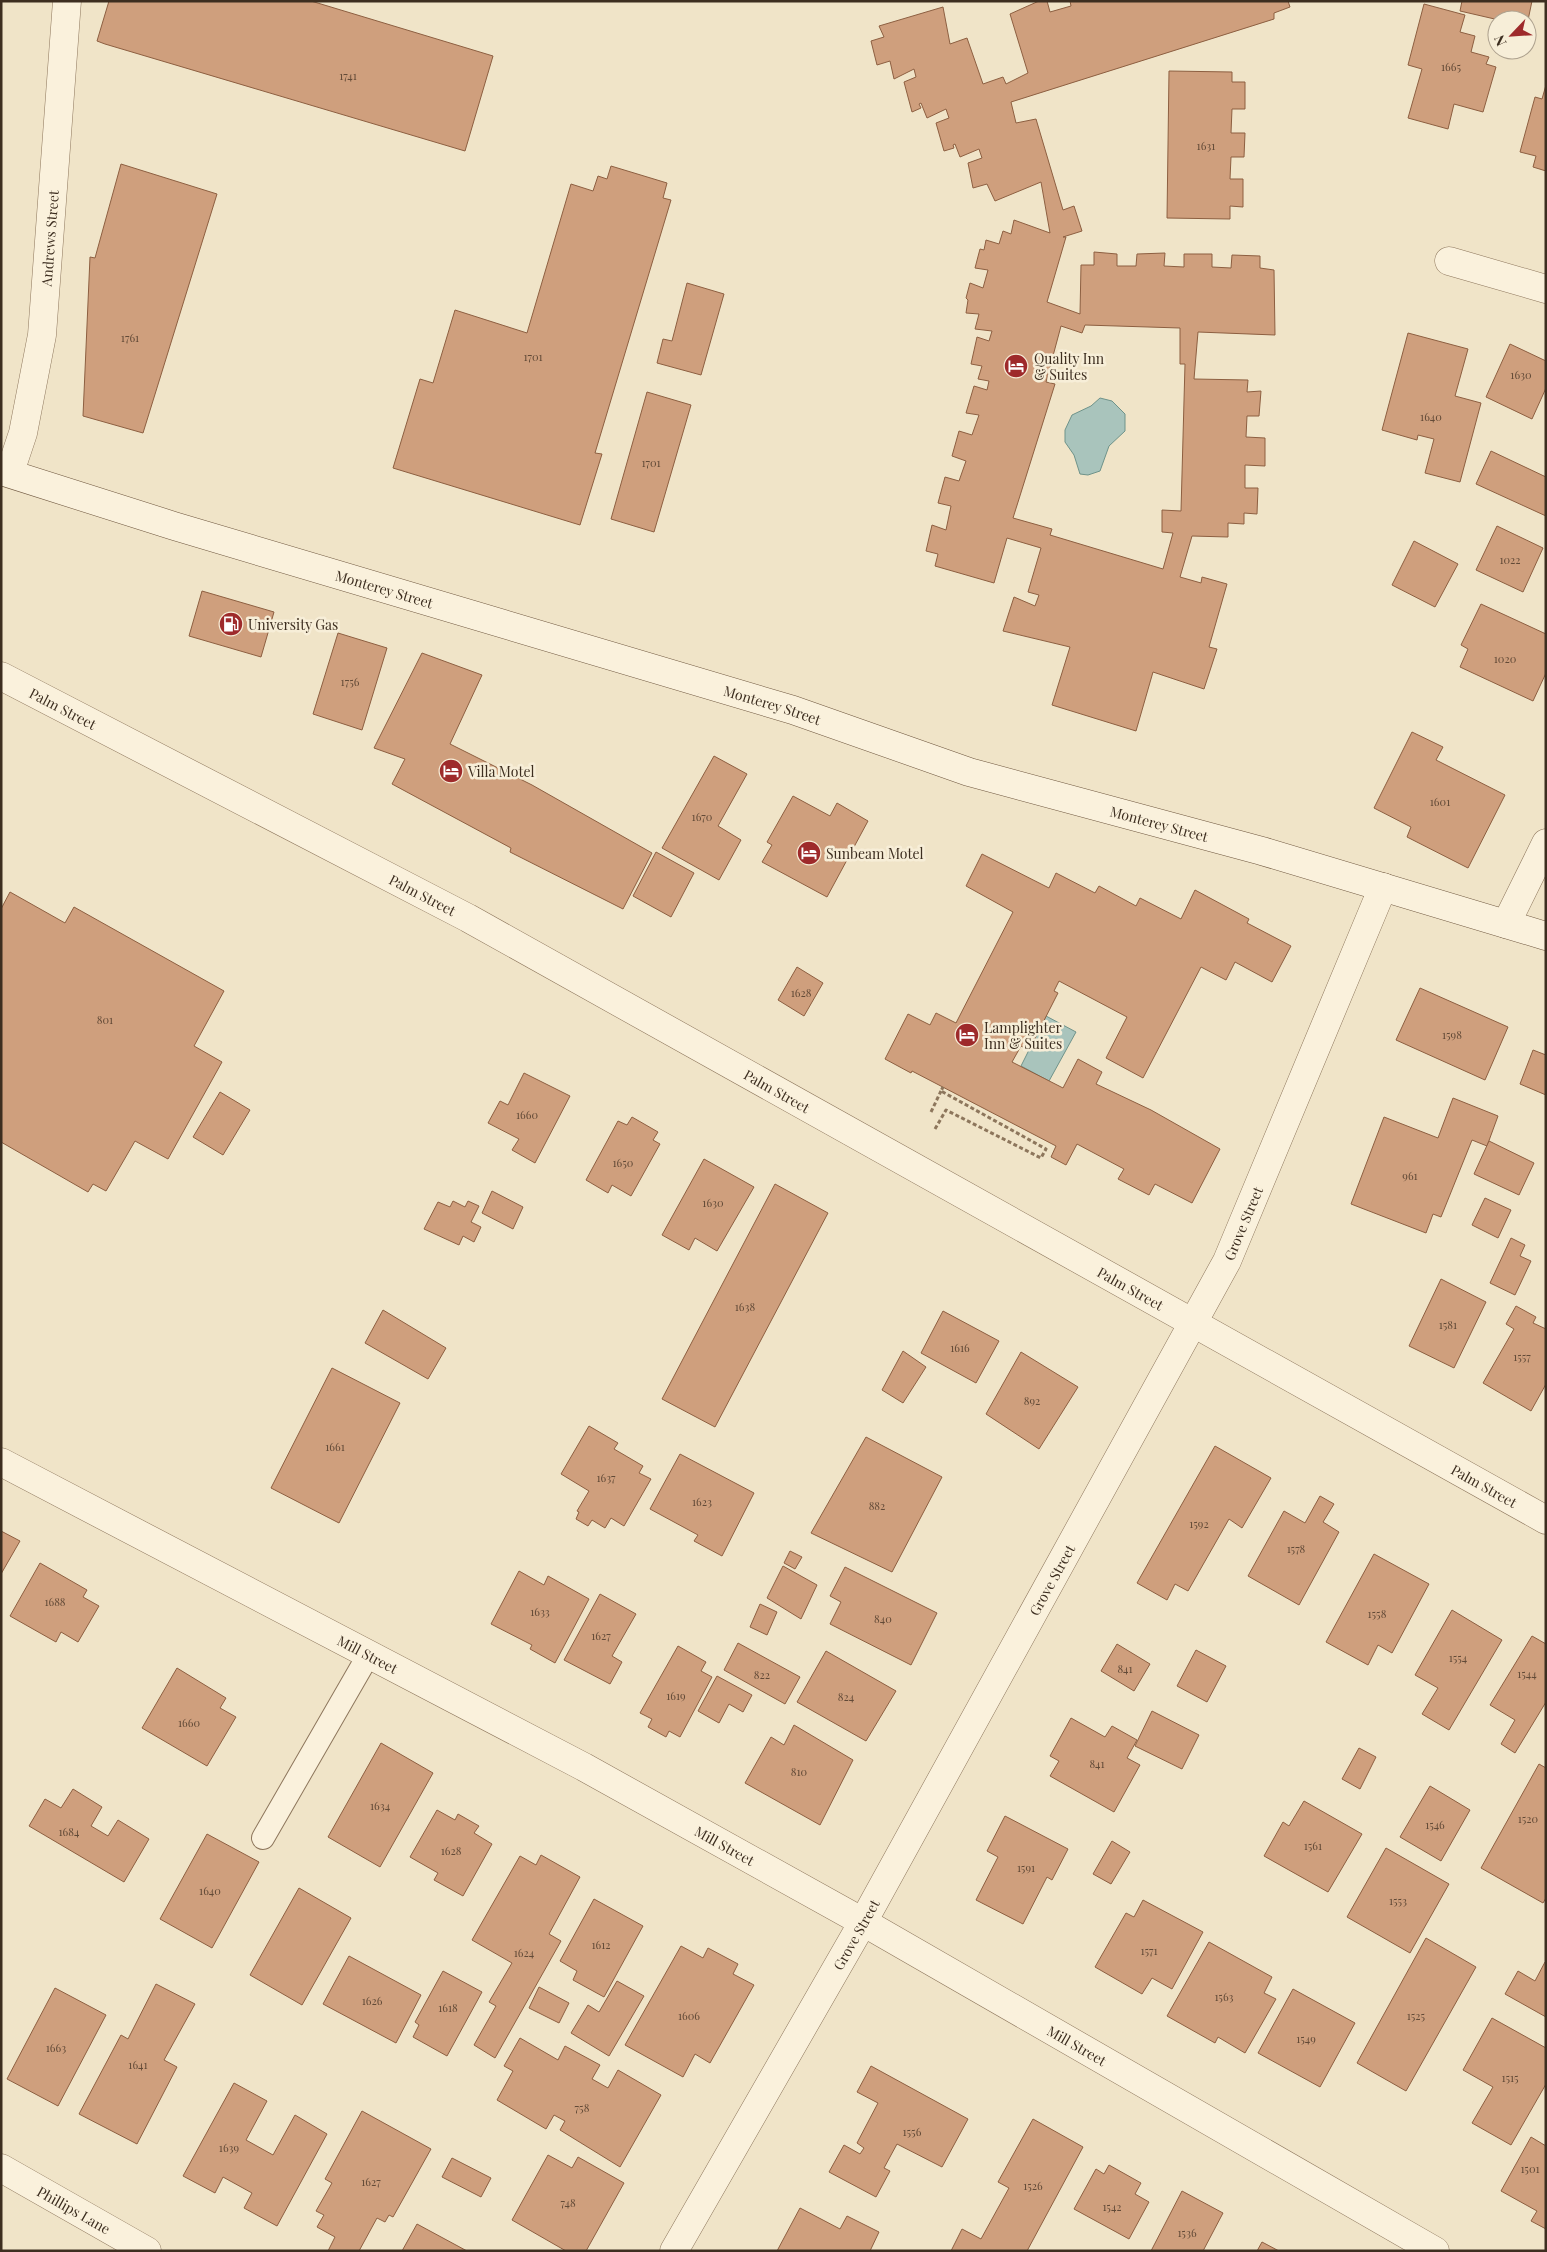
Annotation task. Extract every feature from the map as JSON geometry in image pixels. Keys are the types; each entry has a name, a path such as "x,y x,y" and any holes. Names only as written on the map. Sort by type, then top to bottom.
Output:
{"street":[{"name":"Andrews Street","path":"6,472 23,433 42,335 66,1"},
{"path":"1449,261 1546,289"},
{"name":"Monterey Street","path":"6,472 174,526 793,710 969,772 1262,851 1546,936"},
{"name":"Palm Street","path":"1,676 468,918 1546,1520"},
{"path":"1506,924 1546,843"},
{"name":"Grove Street","path":"674,2251 863,1922 1194,1323 1231,1252 1383,887"},
{"name":"Mill Street","path":"1,1462 584,1767 863,1922 1435,2251"},
{"name":"Phillips Lane","path":"1,2168 148,2251"}],"lane":[{"path":"263,1838 369,1654"}],"path":[{"path":"931,1112 943,1087"},
{"path":"935,1129 946,1110 1040,1158 1046,1149 941,1091"}],"water":[{"path":"1100,398 1112,401 1125,414 1125,431 1109,446 1100,471 1088,475 1080,474 1074,455 1065,442 1065,430 1072,415 1091,406"},
{"path":"1046,1016 1076,1032 1049,1081 1021,1066"}],"building":[{"path":"109,1 311,1 493,56 465,151 97,41"},
{"name":"Quality Inn & Suites","path":"1039,1 1047,1 1050,12 1071,6 1070,1 1288,1 1290,7 1274,13 1274,19 1011,102 1016,123 1036,119 1063,210 1074,206 1082,231 1063,237 1066,237 1047,302 1080,314 1081,265 1094,265 1094,252 1117,254 1117,266 1136,266 1137,254 1165,253 1164,266 1184,267 1184,254 1212,254 1212,267 1231,268 1232,255 1260,256 1260,268 1274,270 1275,335 1198,332 1194,379 1248,380 1247,392 1261,391 1259,416 1247,416 1246,437 1265,438 1265,466 1245,465 1245,488 1258,488 1257,514 1244,513 1244,524 1228,523 1228,537 1192,536 1180,577 1201,583 1202,577 1227,584 1209,647 1217,649 1204,689 1153,672 1136,731 1052,705 1070,647 1003,631 1014,597 1035,606 1039,595 1028,592 1041,548 1007,538 994,583 935,566 938,554 926,551 932,525 946,530 951,506 938,503 945,477 959,481 966,461 952,456 959,431 972,435 979,415 966,413 974,386 987,390 989,381 978,379 982,366 971,364 977,337 989,341 992,331 975,329 979,314 966,313 968,300 966,298 970,283 983,288 988,270 975,268 980,249 984,250 986,240 999,244 1003,231 1011,234 1014,220 1050,233 1041,182 995,201 987,184 973,188 968,163 982,158 979,149 960,157 955,144 953,145 954,148 944,151 936,123 949,118 946,109 927,118 921,103 919,104 921,108 912,112 904,82 916,77 914,69 894,79 890,61 877,65 871,41 884,37 879,26 943,7 950,44 967,38 983,84 1003,77 1006,84 1028,73 1010,14","holes":["1085,325 1180,328 1180,364 1185,364 1181,511 1162,510 1162,532 1173,533 1163,569 1050,535 1052,529 1013,518 1055,384 1046,382 1061,326 1082,333"]},
{"path":"1462,1 1532,1 1530,10 1487,10 1487,17 1460,11"},
{"path":"1424,4 1465,15 1460,32 1475,36 1471,52 1487,56 1486,64 1496,67 1483,112 1454,104 1448,129 1408,118 1422,69 1408,65"},
{"path":"1169,71 1232,72 1232,82 1245,82 1245,109 1232,109 1231,133 1245,133 1244,157 1231,157 1230,179 1243,179 1243,207 1230,206 1230,219 1167,218"},
{"path":"1546,85 1546,171 1533,167 1536,156 1520,152 1535,97 1542,99"},
{"path":"121,164 217,194 143,433 83,416 90,257 95,258"},
{"path":"611,166 667,183 663,198 671,200 595,453 602,454 580,525 393,468 420,379 433,383 455,310 527,333 571,184 593,191 598,176 607,179"},
{"path":"687,283 724,294 701,375 657,363 663,339 672,341"},
{"path":"1408,333 1468,349 1455,396 1481,403 1460,482 1425,473 1434,439 1418,435 1417,440 1382,430"},
{"path":"1510,344 1546,361 1546,388 1532,419 1486,397"},
{"path":"647,392 691,405 654,532 611,519"},
{"path":"1491,451 1546,477 1546,516 1476,484"},
{"path":"1497,526 1543,548 1523,592 1476,570"},
{"path":"1414,541 1458,564 1435,607 1392,585"},
{"name":"University Gas","path":"202,591 274,612 261,657 189,636"},
{"path":"1481,604 1546,634 1546,673 1533,701 1460,667 1468,649 1461,645"},
{"path":"338,633 387,648 362,730 313,714"},
{"name":"Villa Motel","path":"422,653 482,675 450,744 532,785 652,853 623,909 510,852 511,848 392,784 405,759 374,748"},
{"path":"1412,732 1443,747 1436,760 1505,795 1468,868 1407,837 1411,827 1374,808"},
{"path":"714,756 747,774 718,826 741,840 719,880 662,848"},
{"name":"Sunbeam Motel","path":"793,796 830,816 837,803 868,821 827,897 762,862 772,845 767,842"},
{"path":"656,852 694,873 671,917 633,896"},
{"name":"Lamplighter Inn & Suites","path":"982,854 1049,888 1056,873 1095,893 1099,886 1136,906 1140,898 1181,919 1195,890 1249,919 1247,923 1291,946 1272,982 1235,962 1226,980 1201,967 1143,1078 1106,1058 1127,1017 1059,981 1054,991 1058,993 1029,1050 1021,1046 1012,1062 1063,1088 1078,1059 1102,1072 1096,1084 1151,1110 1220,1149 1192,1203 1155,1184 1149,1195 1118,1179 1124,1169 1077,1144 1066,1165 1051,1157 1056,1146 912,1071 911,1073 885,1059 908,1014 930,1025 936,1013 956,1023 1013,912 966,886"},
{"path":"10,892 65,923 74,907 224,991 194,1046 222,1062 168,1159 135,1141 106,1191 93,1184 88,1192 1,1142 1,909"},
{"path":"797,967 823,983 804,1016 778,1000"},
{"path":"1420,988 1508,1027 1485,1080 1396,1040"},
{"path":"1533,1050 1546,1055 1546,1095 1520,1084"},
{"path":"524,1073 570,1096 535,1163 512,1150 519,1139 488,1123 500,1101 508,1105"},
{"path":"220,1092 250,1110 223,1155 193,1137"},
{"path":"1453,1098 1498,1116 1487,1146 1472,1140 1441,1217 1433,1214 1426,1233 1351,1204 1384,1117 1438,1138"},
{"path":"632,1117 658,1132 653,1140 660,1144 631,1196 612,1185 608,1193 586,1180 618,1121 627,1125"},
{"path":"1489,1141 1534,1163 1519,1195 1474,1174"},
{"path":"704,1159 754,1187 717,1251 695,1238 689,1250 662,1235"},
{"path":"775,1184 828,1213 715,1427 662,1399"},
{"path":"492,1191 523,1207 513,1229 482,1213"},
{"path":"1485,1198 1511,1210 1498,1238 1472,1225"},
{"path":"453,1201 465,1207 468,1201 479,1206 471,1222 481,1227 474,1242 463,1236 459,1245 424,1229 438,1202 450,1207"},
{"path":"1511,1238 1525,1245 1520,1256 1531,1261 1515,1295 1490,1283"},
{"path":"1441,1279 1486,1302 1454,1368 1409,1346"},
{"path":"1516,1306 1536,1317 1533,1323 1546,1329 1546,1384 1531,1411 1483,1383 1514,1329 1506,1324"},
{"path":"383,1310 446,1348 428,1379 365,1343"},
{"path":"943,1311 999,1341 976,1383 921,1353"},
{"path":"903,1351 926,1367 903,1403 882,1390"},
{"path":"1021,1352 1078,1387 1039,1449 986,1414"},
{"path":"332,1368 400,1403 339,1523 271,1488"},
{"path":"589,1426 618,1443 614,1449 643,1466 639,1473 651,1479 624,1526 611,1518 605,1528 592,1520 588,1526 576,1519 579,1512 577,1511 589,1491 561,1474"},
{"path":"866,1437 942,1477 892,1572 811,1533"},
{"path":"1215,1446 1271,1478 1242,1528 1229,1519 1188,1591 1175,1584 1167,1600 1137,1583"},
{"path":"680,1454 754,1493 722,1556 694,1541 698,1535 650,1509"},
{"path":"1320,1496 1334,1504 1323,1522 1339,1532 1299,1605 1248,1576 1284,1511 1305,1523"},
{"path":"1,1531 20,1541 1,1574"},
{"path":"790,1551 802,1557 795,1569 784,1563"},
{"path":"1374,1554 1429,1584 1392,1653 1378,1645 1368,1665 1326,1642"},
{"path":"40,1563 87,1590 83,1597 99,1606 78,1642 61,1632 56,1642 10,1616"},
{"path":"783,1566 817,1585 801,1619 767,1598"},
{"path":"845,1567 937,1613 911,1665 830,1624 841,1602 830,1596"},
{"path":"519,1571 544,1585 548,1576 589,1599 555,1663 530,1649 532,1645 491,1624"},
{"path":"600,1594 636,1614 612,1656 622,1662 610,1684 564,1660"},
{"path":"760,1604 777,1612 767,1635 750,1627"},
{"path":"1452,1610 1502,1640 1449,1730 1422,1714 1438,1688 1415,1675"},
{"path":"1532,1636 1546,1644 1546,1702 1515,1753 1501,1744 1515,1720 1490,1705"},
{"path":"738,1643 800,1677 785,1704 724,1670"},
{"path":"1117,1644 1150,1664 1134,1691 1101,1671"},
{"path":"678,1646 706,1662 701,1671 712,1677 680,1737 669,1731 666,1737 648,1727 652,1719 640,1713"},
{"path":"1196,1650 1226,1666 1207,1702 1177,1686"},
{"path":"826,1651 896,1691 866,1741 797,1702"},
{"path":"177,1668 226,1698 220,1708 236,1717 207,1766 142,1728"},
{"path":"717,1676 752,1695 743,1712 729,1704 719,1723 698,1711"},
{"path":"1152,1711 1199,1735 1182,1769 1135,1746"},
{"path":"1071,1718 1105,1737 1112,1726 1137,1740 1127,1758 1140,1765 1114,1812 1050,1776 1059,1761 1050,1756"},
{"path":"794,1725 853,1760 820,1825 745,1783 771,1737 784,1745"},
{"path":"381,1743 433,1773 380,1867 328,1837"},
{"path":"1359,1748 1376,1757 1360,1789 1342,1779"},
{"path":"1539,1764 1546,1768 1546,1898 1543,1903 1481,1868"},
{"path":"1430,1786 1470,1810 1441,1861 1400,1837"},
{"path":"73,1789 102,1807 91,1826 108,1836 118,1820 149,1839 124,1882 29,1826 45,1799 61,1808"},
{"path":"1304,1801 1362,1834 1328,1892 1264,1856 1283,1822 1289,1826"},
{"path":"437,1810 455,1820 458,1814 479,1826 474,1833 492,1844 463,1896 434,1880 438,1873 410,1857"},
{"path":"1005,1816 1068,1849 1052,1880 1047,1877 1023,1924 976,1900 998,1857 987,1851"},
{"path":"207,1834 259,1862 212,1948 160,1919"},
{"path":"1112,1841 1130,1852 1111,1884 1093,1874"},
{"path":"1386,1848 1449,1884 1410,1953 1347,1917"},
{"path":"541,1855 580,1877 549,1934 561,1941 495,2058 474,2045 496,2006 489,2002 512,1963 472,1940 520,1856 536,1865"},
{"path":"299,1888 351,1918 302,2005 250,1975"},
{"path":"594,1899 643,1926 604,1997 573,1980 577,1971 560,1961"},
{"path":"1143,1900 1203,1932 1172,1989 1152,1978 1142,1994 1095,1967 1126,1913 1134,1917"},
{"path":"1426,1938 1476,1967 1406,2091 1357,2063"},
{"path":"1209,1942 1272,1977 1264,1993 1276,1999 1245,2053 1218,2037 1215,2043 1167,2016"},
{"path":"681,1946 703,1958 708,1948 738,1964 733,1974 754,1985 710,2063 695,2054 683,2077 625,2045"},
{"path":"349,1956 421,1995 396,2043 323,2004"},
{"path":"1545,1962 1546,2017 1505,1994 1518,1971 1535,1981"},
{"path":"443,1971 482,1992 447,2056 413,2037 419,2025 415,2022"},
{"path":"617,1981 644,1996 609,2056 571,2033 588,2005 599,2012"},
{"path":"156,1984 195,2004 164,2060 177,2067 137,2144 79,2114 121,2035 128,2039"},
{"path":"539,1987 569,2003 559,2023 529,2008"},
{"path":"55,1988 106,2015 58,2106 7,2079"},
{"path":"1293,1989 1355,2023 1320,2087 1258,2053"},
{"path":"1492,2018 1546,2048 1546,2084 1511,2145 1472,2123 1493,2087 1463,2070"},
{"path":"520,2038 558,2060 565,2046 600,2065 592,2079 608,2088 618,2070 661,2095 620,2167 560,2130 565,2121 554,2115 546,2129 497,2100 513,2071 504,2066"},
{"path":"871,2066 968,2119 942,2167 897,2144 884,2168 890,2171 876,2197 829,2172 844,2145 860,2154 864,2148 857,2143 878,2103 857,2092"},
{"path":"234,2083 267,2101 246,2140 273,2155 295,2115 327,2134 277,2226 244,2208 252,2193 223,2177 215,2193 183,2176"},
{"path":"362,2111 431,2149 393,2217 389,2215 385,2222 377,2218 359,2251 328,2251 335,2237 317,2227 324,2215 316,2211 332,2183 325,2179"},
{"path":"1033,2119 1083,2147 1027,2251 951,2251 962,2229 981,2239 1009,2188 998,2182"},
{"path":"1531,2137 1546,2146 1546,2229 1531,2221 1537,2211 1501,2191"},
{"path":"548,2155 572,2168 578,2157 624,2183 586,2251 566,2251 512,2220"},
{"path":"452,2158 491,2178 481,2197 442,2177"},
{"path":"1109,2165 1141,2183 1135,2194 1149,2202 1129,2239 1074,2209 1096,2169 1104,2174"},
{"path":"1182,2191 1223,2213 1203,2251 1151,2251"},
{"path":"800,2208 840,2229 847,2216 879,2232 870,2251 777,2251"},
{"path":"417,2224 467,2251 402,2251"},
{"path":"1262,2242 1279,2251 1257,2251"}],"place":[{"name":"Quality Inn & Suites","path":"1016,366"},
{"name":"University Gas","path":"231,624"},
{"name":"Villa Motel","path":"451,771"},
{"name":"Sunbeam Motel","path":"809,853"},
{"name":"Lamplighter Inn & Suites","path":"967,1035"}]}
